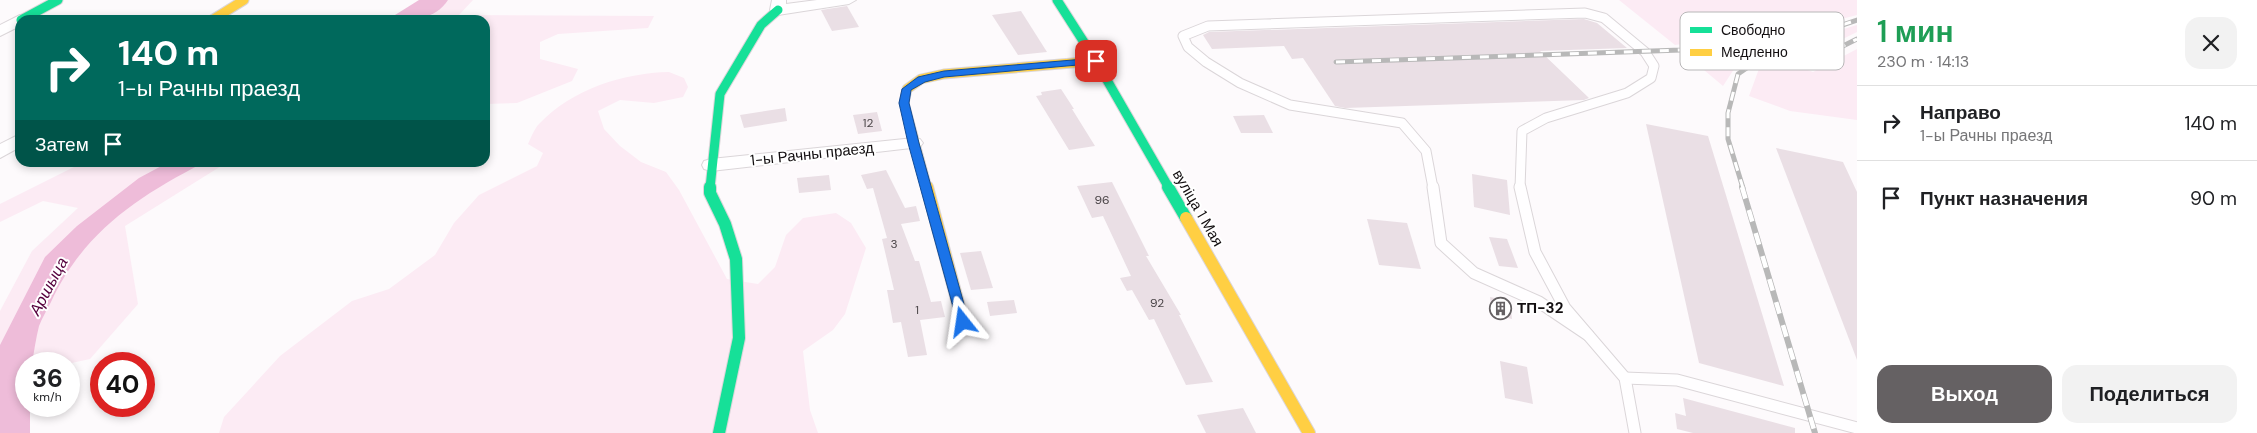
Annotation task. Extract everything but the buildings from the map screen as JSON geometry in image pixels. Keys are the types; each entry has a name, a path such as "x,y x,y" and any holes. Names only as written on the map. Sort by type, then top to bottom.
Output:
{"street":[{"path":"30,15 58,0"},
{"path":"220,15 244,0"},
{"path":"719,433 738,338 736,259 725,224 710,193 711,164 720,94 761,26 778,5 849,0"},
{"name":"вуліца 1 Мая","path":"1057,0 1096,61 1309,433"},
{"path":"0,31 15,23"},
{"path":"963,322 904,103 907,89 921,80 944,74 1096,61"},
{"path":"0,152 15,142"},
{"name":"1-ы Рачны праезд","path":"711,164 914,143"}],"lane":[{"path":"1588,335 1539,302 1474,273 1441,243 1426,151 1402,123 1290,105 1240,83 1206,62 1188,47 1184,36 1208,26 1585,13 1604,18 1645,52 1654,66 1651,78 1640,87 1604,102 1546,118 1522,131 1519,182 1535,252 1565,308 1625,378 1635,433"},
{"path":"1625,378 1677,380 1857,428"}],"shaded area":[{"path":"430,0 473,0 459,15 396,15"},
{"path":"1619,0 1857,0 1857,15 1844,18 1844,12 1680,12 1680,44 1675,45"},
{"path":"490,15 654,16 648,28 558,34 540,42 540,59 578,69 572,81 517,103 490,104"},
{"path":"1857,25 1857,32 1844,38 1844,29"},
{"path":"1857,49 1857,120 1790,111 1749,96 1759,70 1808,70 1813,72 1817,70 1844,70 1844,56"},
{"path":"1704,70 1733,70 1723,86"},
{"path":"669,72 684,78 688,87 683,97 654,103 620,100 598,111 604,129 620,146 641,162 666,172 679,190 727,279 758,284 775,267 786,235 803,218 836,213 851,223 866,248 845,314 833,330 803,351 810,410 818,433 219,433 224,417 280,356 352,301 389,289 435,255 454,223 479,195 537,166 543,153 528,144 537,126 552,112 567,101 599,85 634,76"},
{"path":"74,167 220,167 125,226 138,304 96,352 90,352 90,359 80,361 80,352 15,352 15,370 0,378 0,311 32,251 78,208 43,201 0,222 0,204"}],"water":[{"path":"160,167 196,167 156,189 114,219 79,256 64,278 40,323 34,352 15,352 15,417 30,417 30,433 0,433 0,345 45,257 77,226 139,178"}],"waterway":[{"name":"Аршыца","path":"412,15 436,0"}],"railway":[{"path":"1844,24 1857,20"},
{"path":"1844,46 1857,39"},
{"path":"1336,62 1680,50"},
{"path":"1743,188 1728,139 1728,113 1738,74 1744,70"},
{"path":"1742,187 1815,433"}],"traffic: fast":[{"path":"30,15 58,0"},
{"path":"1057,0 1096,61 1186,218"},
{"path":"719,433 739,338 736,259 725,224 710,193 711,165 720,94 761,25 778,10"}],"traffic: slow":[{"path":"220,15 244,0"},
{"path":"963,322 904,103 907,89 921,79 944,74 1096,61"},
{"path":"1186,218 1309,433"}],"place":[{"name":"ТП-32","path":"1501,308"}],"route":[{"path":"963,322 904,103 907,89 921,80 944,74 1096,61"}]}
